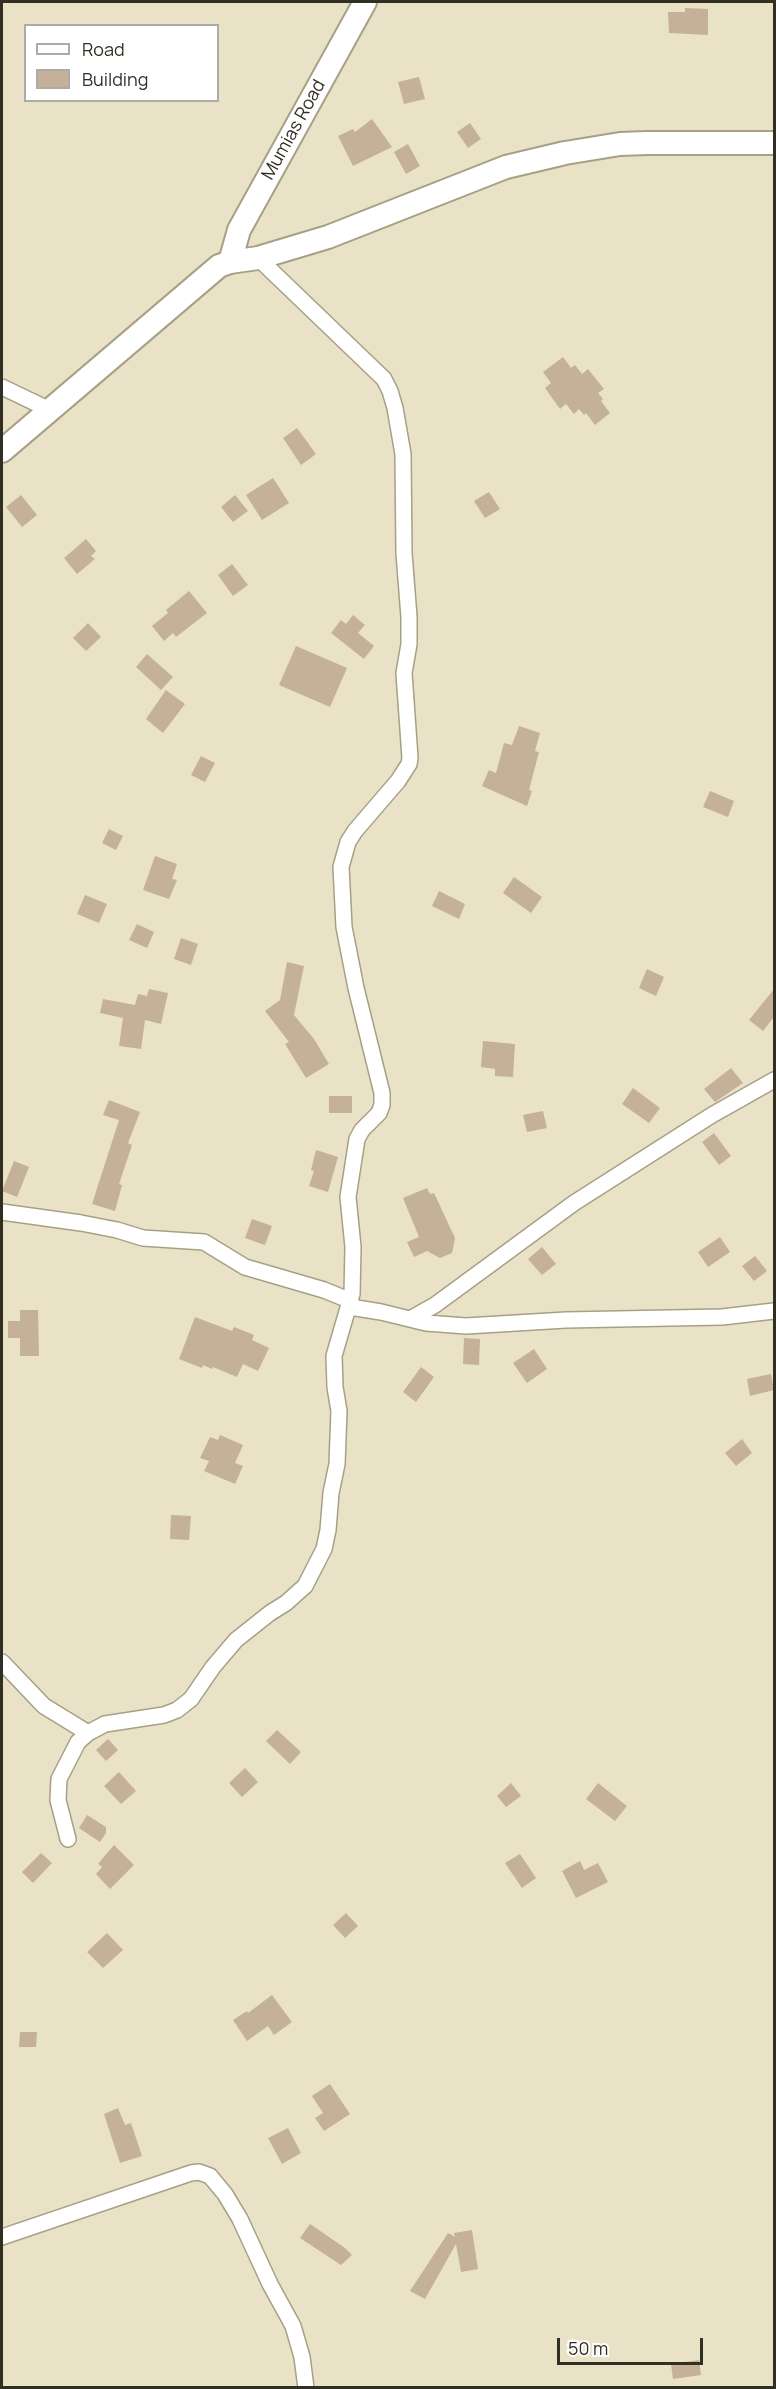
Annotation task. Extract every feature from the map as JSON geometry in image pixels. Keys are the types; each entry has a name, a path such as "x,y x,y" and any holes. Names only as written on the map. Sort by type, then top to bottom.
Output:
{"street":[{"name":"Mumias Road","path":"230,262 239,230 365,2"},
{"path":"2,451 206,275 230,262 258,258 328,237 506,167 565,153 620,144 774,143"},
{"path":"68,1839 58,1800 59,1779 78,1742 88,1733 105,1724 164,1715 177,1710 191,1699 213,1667 236,1640 305,1586 320,1559 327,1539 331,1493 337,1464 339,1411 335,1387 334,1356 339,1334 351,1304 353,1247 348,1197 357,1139 362,1130 379,1113 383,1099 344,927 340,867 348,842 355,831 398,781 409,764 410,758 404,673 409,644 409,617 404,552 403,454 395,408 384,379 258,258"},
{"path":"2,387 50,410"},
{"path":"410,1319 444,1299 574,1203 712,1115 774,1080"},
{"path":"2,1212 81,1223 143,1238 204,1242 245,1267 324,1290 351,1304 440,1326 566,1320 722,1317 774,1311"},
{"path":"2,1662 44,1706 88,1733"},
{"path":"2,2237 191,2173 199,2172 210,2176 225,2194 240,2219 270,2284 293,2326 302,2357 306,2388"}],"building":[{"path":"685,8 708,9 708,35 669,33 668,12 685,12"},
{"path":"419,77 425,99 404,104 398,82"},
{"path":"372,119 392,147 353,166 338,136 353,129 355,132"},
{"path":"470,123 481,139 468,148 457,132"},
{"path":"408,144 420,166 406,174 394,152"},
{"path":"563,357 571,368 575,365 582,374 588,369 604,389 598,393 610,413 595,425 586,413 584,415 579,409 574,414 566,404 560,409 545,388 551,383 543,372"},
{"path":"297,428 316,454 301,465 283,438"},
{"path":"273,478 289,503 262,520 246,495"},
{"path":"489,492 500,509 485,518 474,501"},
{"path":"21,495 37,515 22,527 6,507"},
{"path":"235,495 248,511 233,522 221,507"},
{"path":"86,539 96,551 91,556 95,559 77,574 64,558"},
{"path":"232,564 248,585 233,596 218,575"},
{"path":"189,591 207,613 176,637 173,633 164,641 152,626 168,613 166,610"},
{"path":"353,615 365,625 358,633 374,646 364,659 331,633 341,620 346,624"},
{"path":"88,623 101,637 86,651 73,638"},
{"path":"296,646 347,668 330,707 279,685"},
{"path":"147,654 173,677 161,690 136,667"},
{"path":"166,690 185,704 163,733 146,719"},
{"path":"519,726 540,733 535,751 539,752 527,806 482,786 489,770 496,773 504,743 512,745"},
{"path":"201,756 215,763 205,782 191,775"},
{"path":"710,791 734,801 728,817 703,807"},
{"path":"109,829 123,836 116,850 102,843"},
{"path":"155,856 177,864 172,879 177,880 169,899 143,890"},
{"path":"514,877 542,897 531,913 503,893"},
{"path":"439,891 465,904 459,919 432,906"},
{"path":"85,895 107,904 99,923 77,914"},
{"path":"137,924 154,932 147,948 129,940"},
{"path":"181,938 198,944 191,965 174,959"},
{"path":"287,962 304,966 294,1015 314,1039 329,1064 306,1078 285,1044 289,1042 265,1011 280,1000"},
{"path":"647,969 664,977 656,996 639,988"},
{"path":"149,989 168,993 161,1024 145,1020 141,1049 119,1046 123,1018 100,1013 103,999 135,1005 138,994 147,996"},
{"path":"774,989 774,1017 763,1031 749,1020"},
{"path":"483,1041 515,1044 513,1077 495,1076 495,1069 481,1067"},
{"path":"731,1068 743,1083 715,1102 704,1089"},
{"path":"633,1088 660,1108 649,1123 622,1104"},
{"path":"329,1096 352,1096 352,1113 329,1113"},
{"path":"109,1100 140,1112 128,1143 132,1145 119,1184 122,1185 115,1211 92,1204 119,1120 103,1115"},
{"path":"543,1111 547,1128 527,1132 523,1115"},
{"path":"714,1133 731,1156 719,1165 702,1142"},
{"path":"316,1150 338,1157 328,1192 309,1186 314,1171 311,1170"},
{"path":"14,1161 29,1167 17,1197 2,1191"},
{"path":"427,1188 430,1194 434,1193 455,1238 452,1253 440,1258 427,1251 414,1257 407,1242 419,1237 403,1198"},
{"path":"252,1219 272,1226 265,1245 245,1238"},
{"path":"720,1237 730,1252 708,1267 698,1252"},
{"path":"542,1247 556,1264 542,1275 528,1259"},
{"path":"755,1256 767,1271 754,1281 742,1266"},
{"path":"20,1310 38,1310 39,1356 20,1356 20,1338 8,1338 8,1321 20,1321"},
{"path":"195,1317 232,1331 234,1327 254,1335 252,1340 269,1348 258,1371 243,1364 237,1377 213,1367 212,1369 203,1365 202,1368 179,1359"},
{"path":"464,1338 480,1339 479,1365 463,1364"},
{"path":"534,1349 547,1369 527,1383 513,1363"},
{"path":"421,1367 434,1377 416,1402 403,1392"},
{"path":"771,1374 774,1390 750,1396 747,1379"},
{"path":"220,1435 243,1445 235,1463 243,1466 235,1484 204,1471 209,1461 200,1458 210,1437 218,1440"},
{"path":"742,1439 752,1453 736,1466 725,1453"},
{"path":"171,1515 191,1516 189,1540 170,1539"},
{"path":"277,1730 301,1752 290,1764 266,1741"},
{"path":"108,1739 118,1750 106,1761 96,1750"},
{"path":"245,1768 258,1782 242,1797 229,1783"},
{"path":"119,1772 136,1791 121,1804 104,1786"},
{"path":"511,1783 521,1796 506,1807 497,1796"},
{"path":"598,1783 627,1806 615,1821 586,1799"},
{"path":"87,1815 106,1827 106,1833 100,1842 79,1828"},
{"path":"114,1845 134,1865 110,1889 96,1874 102,1867 98,1864"},
{"path":"41,1853 52,1863 33,1883 22,1872"},
{"path":"520,1854 536,1878 522,1888 505,1863"},
{"path":"580,1861 584,1870 598,1863 608,1882 576,1898 562,1871"},
{"path":"346,1913 358,1926 345,1938 333,1925"},
{"path":"107,1933 123,1950 103,1968 87,1952"},
{"path":"272,1995 292,2022 274,2035 268,2026 247,2041 233,2020 247,2011 248,2013"},
{"path":"20,2032 37,2032 36,2047 19,2047"},
{"path":"330,2084 350,2114 324,2131 315,2118 323,2113 312,2096"},
{"path":"118,2108 125,2125 131,2123 142,2156 120,2163 104,2114"},
{"path":"288,2128 301,2153 282,2164 268,2138"},
{"path":"310,2224 352,2255 341,2265 300,2238"},
{"path":"472,2230 478,2269 461,2272 456,2244 425,2299 410,2291 448,2233 455,2237 454,2233"},
{"path":"699,2360 701,2375 673,2379 671,2364"}]}
